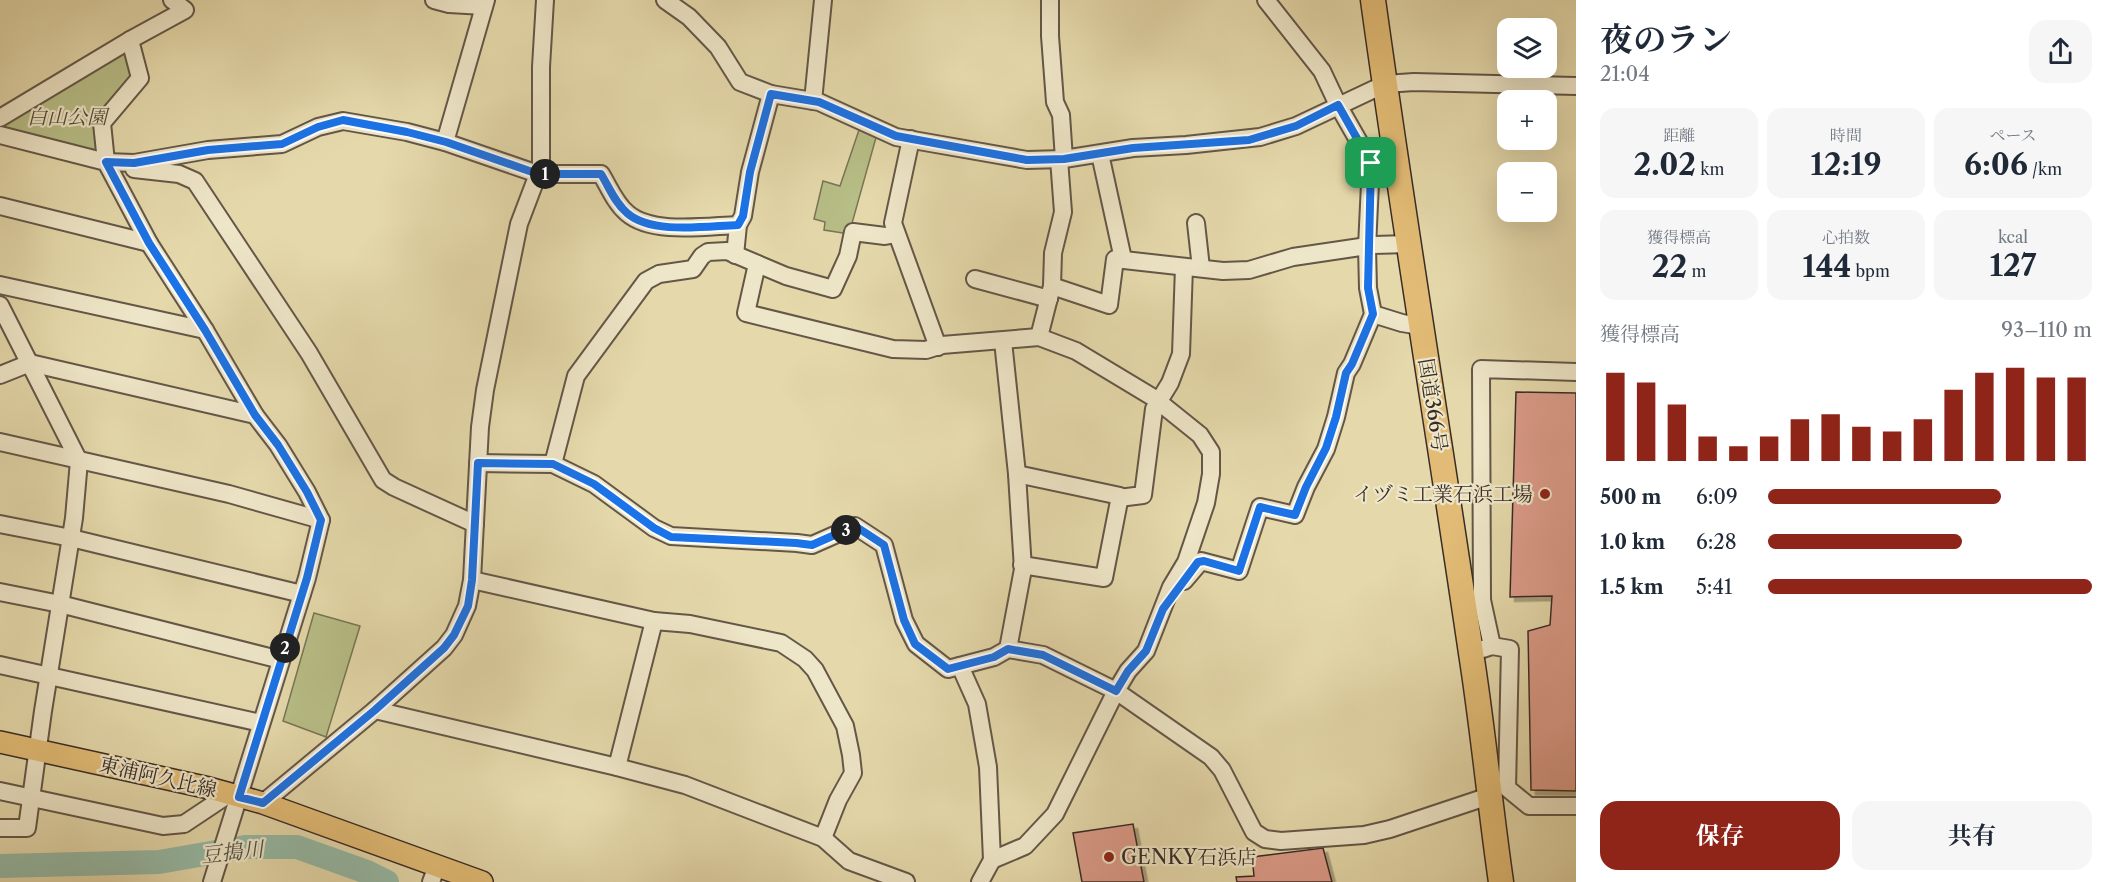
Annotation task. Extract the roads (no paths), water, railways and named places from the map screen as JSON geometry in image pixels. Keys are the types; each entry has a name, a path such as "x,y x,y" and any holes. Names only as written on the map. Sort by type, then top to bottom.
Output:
{"highway":[{"name":"国道366号","path":"1373,0 1420,326 1482,650 1489,796 1501,882"}],"main road":[{"name":"東浦阿久比線","path":"0,742 263,803 316,820 434,875 482,882"}],"street":[{"path":"0,117 185,10 172,0"},
{"path":"434,0 449,4 485,3 446,142"},
{"path":"263,803 375,710 444,648 454,635 468,606 472,580 480,427 485,390 519,224 541,166 541,67 545,0"},
{"path":"666,0 689,17 718,47 740,82 771,94 813,101 896,136 1027,160 1062,159 1133,148 1186,146 1260,137 1296,126 1385,84 1414,82 1576,86"},
{"path":"813,101 823,0"},
{"path":"1039,337 1051,292 1053,253 1063,212 1061,114 1055,102 1050,0"},
{"path":"1163,609 1198,562 1204,561 1239,571 1260,507 1295,515 1326,448 1346,373 1373,314 1368,288 1367,247 1371,163 1338,105 1322,71 1266,0"},
{"path":"130,40 140,78 102,123 106,162 149,243 205,330 255,415 278,445 321,520 302,594 235,798 212,882"},
{"path":"735,255 738,225 743,216 750,172 771,94"},
{"path":"106,162 134,163 208,150 282,144 318,127 343,120 446,142 538,174 601,174 617,202 628,214 655,225 674,227 738,225"},
{"path":"0,135 132,169 179,174 195,181 309,352 383,480 475,524"},
{"path":"911,139 893,223 938,346"},
{"path":"1100,154 1123,259"},
{"path":"115,179 128,174 157,171"},
{"path":"0,206 149,243"},
{"path":"1119,498 1143,495 1154,409 1170,383 1181,354 1193,268 1196,223"},
{"path":"553,464 576,376 646,281 659,274 693,269 702,256 708,252 727,251 786,276 833,289 848,256 853,232 885,236 896,234"},
{"path":"975,279 1109,305 1115,259 1223,271 1249,270 1293,257 1408,244"},
{"path":"757,264 746,313 893,350 926,350 938,346 1039,337 1076,351 1160,402 1200,435 1211,452 1212,464 1206,503 1186,562 1171,587 1146,651 1128,671 1116,691 1055,814 1024,846 992,860"},
{"path":"0,285 205,330"},
{"path":"0,305 79,461 71,538 27,828 0,828"},
{"path":"1373,314 1420,326"},
{"path":"1003,341 1017,474 1022,565 1008,649"},
{"path":"0,375 30,363 255,415"},
{"path":"1576,372 1481,369 1482,650 1510,649 1507,788 1529,806 1576,806"},
{"path":"0,442 229,494 321,520"},
{"path":"478,463 553,464 594,484 654,528 671,537 812,545 855,526 884,545 904,620 915,644 948,669 994,657 1008,649 1043,655 1116,691 1211,756 1222,770 1254,832 1265,839 1281,841 1364,835 1390,829 1489,796"},
{"path":"1017,474 1120,496 1119,498"},
{"path":"1022,565 1104,578 1119,498"},
{"path":"0,524 71,538 302,594"},
{"path":"472,580 654,621 690,624 781,643 805,659 815,670 844,726 853,773 838,800 824,838"},
{"path":"0,592 60,604 280,660"},
{"path":"617,767 654,621"},
{"path":"0,665 261,723"},
{"path":"960,666 977,704 990,789 992,860 980,882"},
{"path":"375,710 685,785 824,838 849,861 906,882"},
{"path":"0,791 163,826 184,824 235,798"}],"waterway":[{"name":"豆搗川","path":"0,866 159,862 245,847 297,847 367,872 387,882"}],"place":[{"name":"イヅミ工業石浜工場","path":"1545,494"},
{"name":"GENKY石浜店","path":"1109,857"}],"park label":[{"name":"白山公園","path":"67,117"}]}
